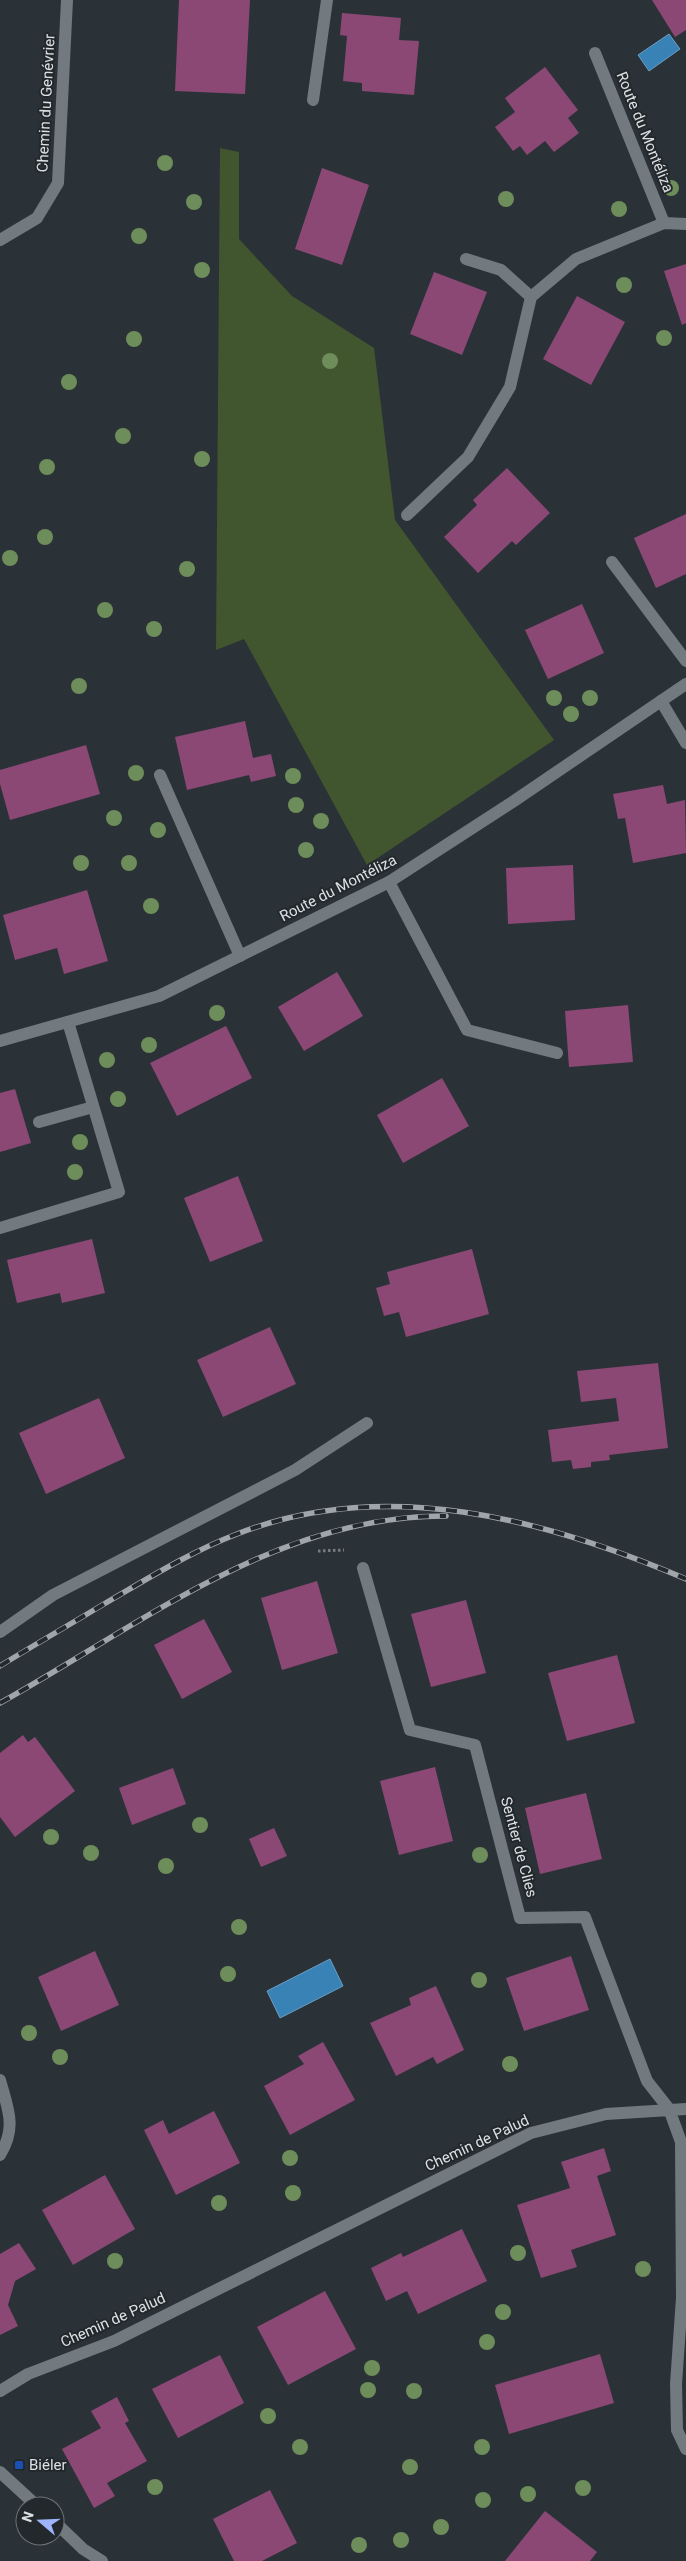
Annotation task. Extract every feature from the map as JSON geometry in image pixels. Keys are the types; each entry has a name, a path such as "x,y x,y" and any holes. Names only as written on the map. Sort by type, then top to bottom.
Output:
{"street":[{"name":"Chemin du Genévrier","path":"0,240 37,218 58,183 67,0"},
{"path":"313,100 327,0"},
{"name":"Route du Montéliza","path":"595,53 664,223"},
{"path":"407,515 468,457 510,387 531,298 576,259 664,223 686,224"},
{"path":"466,259 501,270 531,298"},
{"path":"612,562 686,661"},
{"name":"Route du Montéliza","path":"0,1041 159,996 389,882 686,684"},
{"path":"661,701 686,743"},
{"path":"160,774 240,956"},
{"path":"389,882 466,1030 557,1053"},
{"path":"0,1228 119,1192 68,1022"},
{"path":"39,1122 93,1107"},
{"path":"0,1632 54,1595 295,1470 367,1423"},
{"name":"Sentier de Clies","path":"363,1568 410,1730 475,1745 520,1918 585,1917 647,2082 669,2109"},
{"path":"0,2080 11,2119 8,2142 0,2155"},
{"name":"Chemin de Palud","path":"0,2391 28,2374 114,2341 531,2134 606,2114 686,2108"},
{"path":"669,2109 681,2142 682,2298 676,2384 677,2430 686,2449"},
{"path":"0,2472 26,2496"},
{"path":"65,2531 83,2548 102,2561"}],"green space":[{"path":"220,148 239,152 239,239 292,296 374,348 395,520 554,740 367,865 244,639 216,650"}],"water":[{"path":"669,34 680,49 649,71 638,55"},
{"path":"330,1959 343,1986 280,2018 267,1991"}],"building":[{"path":"179,0 250,0 245,94 175,91"},
{"path":"652,0 686,0 686,30 675,37"},
{"path":"342,13 401,18 399,40 419,41 414,95 362,91 362,83 343,81 347,36 340,35"},
{"path":"545,67 578,110 568,118 579,133 554,152 545,141 527,155 520,146 513,151 495,127 515,112 505,98"},
{"path":"322,168 369,185 342,265 295,249"},
{"path":"686,264 686,323 682,325 664,271"},
{"path":"434,272 487,292 462,355 410,334"},
{"path":"577,296 625,322 591,385 543,359"},
{"path":"507,468 550,513 516,545 512,541 478,573 444,537 477,505 473,500"},
{"path":"686,514 686,574 656,588 634,538"},
{"path":"582,604 604,653 548,679 525,630"},
{"path":"245,721 253,758 271,754 276,776 251,782 249,775 187,790 175,737"},
{"path":"86,745 100,794 10,820 0,784 0,770"},
{"path":"663,785 667,804 685,800 686,853 633,863 625,818 618,819 613,794"},
{"path":"573,865 575,920 508,924 506,868"},
{"path":"87,890 108,961 64,974 57,948 15,960 3,915"},
{"path":"337,972 363,1016 304,1051 278,1007"},
{"path":"628,1005 633,1062 569,1067 565,1011"},
{"path":"226,1026 252,1078 177,1116 150,1063"},
{"path":"442,1078 469,1126 403,1163 377,1115"},
{"path":"15,1089 31,1143 0,1152 0,1093"},
{"path":"238,1176 263,1241 210,1262 184,1198"},
{"path":"92,1239 105,1293 62,1303 60,1293 17,1303 7,1260"},
{"path":"472,1249 489,1314 406,1337 399,1312 384,1316 376,1288 390,1284 387,1272"},
{"path":"270,1327 296,1384 223,1417 197,1360"},
{"path":"658,1363 668,1448 609,1455 610,1460 591,1462 591,1467 573,1469 571,1460 552,1462 548,1430 619,1421 616,1398 581,1402 577,1371"},
{"path":"99,1398 125,1458 46,1494 19,1433"},
{"path":"317,1581 338,1653 282,1670 261,1598"},
{"path":"466,1600 486,1673 431,1687 411,1614"},
{"path":"204,1619 232,1672 182,1699 154,1645"},
{"path":"617,1655 635,1723 567,1741 548,1673"},
{"path":"23,1735 28,1742 35,1737 75,1791 15,1837 0,1817 0,1753"},
{"path":"435,1767 453,1841 399,1855 380,1781"},
{"path":"173,1768 186,1804 132,1825 119,1788"},
{"path":"586,1793 602,1859 540,1874 525,1808"},
{"path":"274,1828 287,1856 261,1867 249,1839"},
{"path":"95,1951 119,2005 61,2031 38,1977"},
{"path":"571,1956 589,2010 524,2031 506,1978"},
{"path":"436,1986 464,2050 437,2064 433,2057 396,2076 370,2023 411,2005 409,1998"},
{"path":"323,2042 355,2100 290,2135 264,2086 304,2064 298,2056"},
{"path":"214,2111 240,2163 176,2195 144,2130 163,2120 169,2134"},
{"path":"604,2148 611,2171 597,2176 616,2235 571,2250 577,2267 541,2278 517,2205 570,2188 561,2162"},
{"path":"105,2175 135,2229 73,2265 42,2210"},
{"path":"462,2229 487,2281 418,2314 407,2291 386,2301 371,2268 401,2253 403,2257"},
{"path":"19,2243 36,2269 15,2281 8,2305 18,2326 0,2335 0,2254"},
{"path":"325,2291 356,2349 288,2385 257,2327"},
{"path":"600,2354 614,2403 509,2434 495,2385"},
{"path":"220,2355 244,2403 178,2438 152,2389"},
{"path":"117,2397 129,2421 125,2423 147,2461 107,2483 115,2496 94,2508 62,2449 101,2428 91,2411"},
{"path":"270,2490 297,2543 262,2561 234,2561 213,2519"},
{"path":"545,2511 597,2552 590,2561 505,2561"}],"railway":[{"path":"0,1666 186,1557 220,1541 293,1517 350,1508 407,1507 464,1512 521,1523 632,1557 686,1579"},
{"path":"0,1703 158,1609 212,1580 268,1554 325,1534 384,1521 446,1516"}],"place":[{"name":"Biéler","path":"19,2465"}]}
